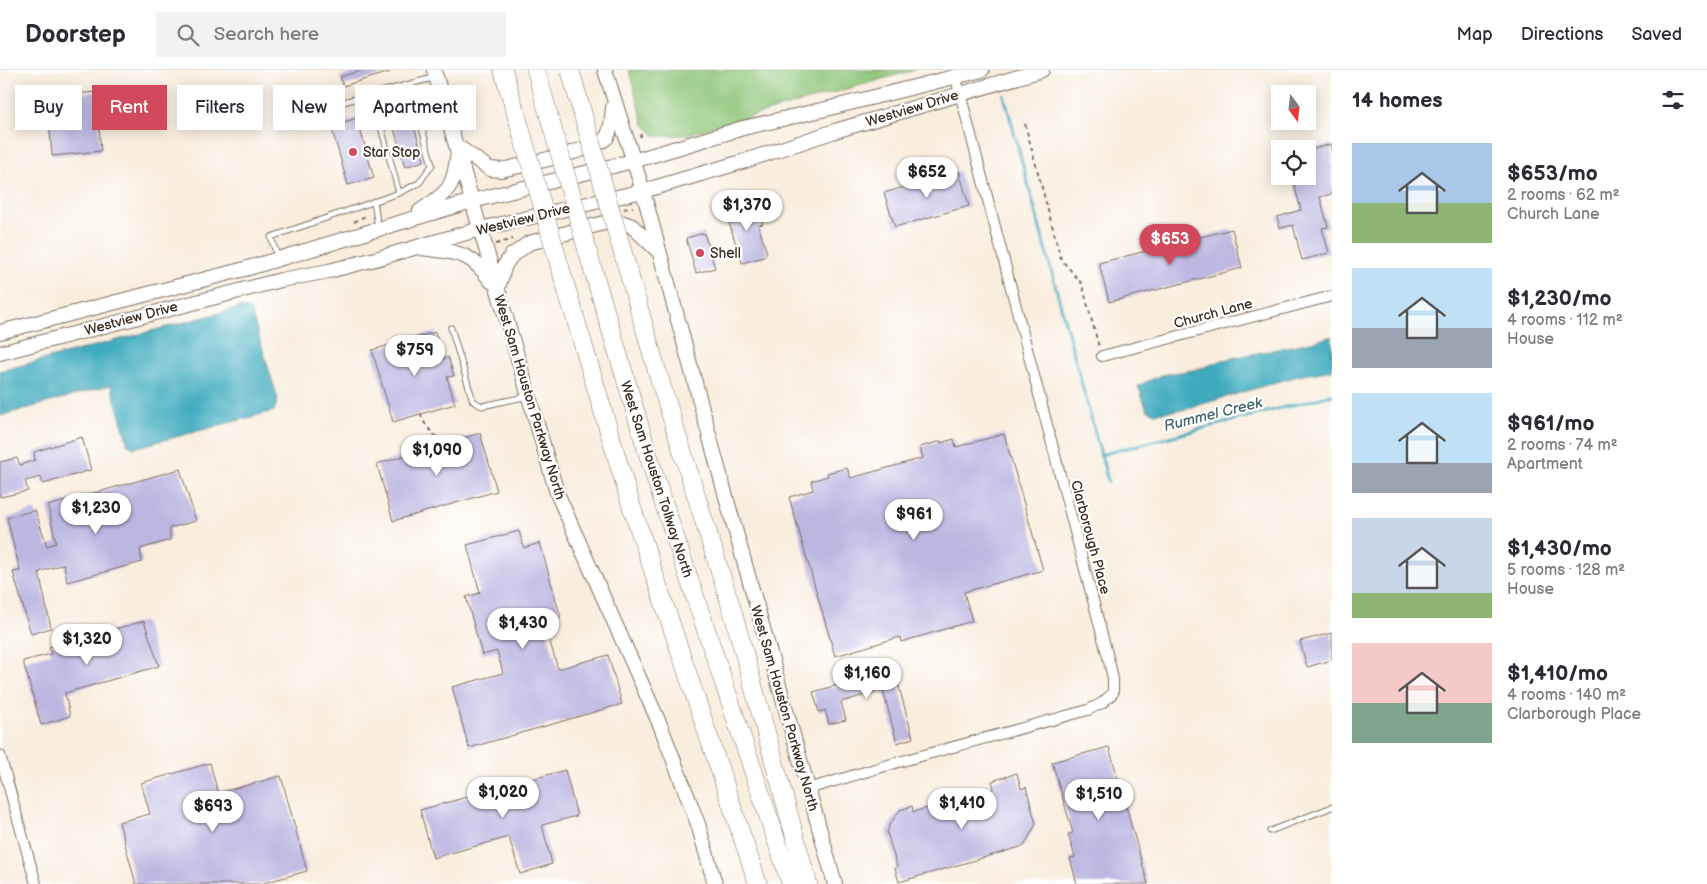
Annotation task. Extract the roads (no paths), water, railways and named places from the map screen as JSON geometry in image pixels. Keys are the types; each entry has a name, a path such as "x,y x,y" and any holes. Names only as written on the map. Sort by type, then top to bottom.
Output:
{"highway":[{"path":"503,70 628,496 758,884"},
{"name":"West Sam Houston Tollway North","path":"536,70 654,474 791,884"},
{"path":"570,70 657,371 733,613 808,884"}],"main road":[{"name":"West Sam Houston Parkway North","path":"604,70 643,190 658,250 835,884"},
{"name":"Westview Drive","path":"0,332 278,259 408,219 633,161 743,128 956,78 982,70"},
{"name":"Westview Drive","path":"0,353 281,280 329,271 480,229 643,190 745,161 1042,70"},
{"name":"West Sam Houston Parkway North","path":"435,73 558,493 660,727 698,824 715,884"},
{"path":"457,146 490,169 502,170 585,149 601,142 607,137 612,121 614,100"},
{"path":"408,219 441,197 452,184 455,176 457,146"},
{"path":"498,289 504,265 511,256 529,243 604,223 621,222 632,226 658,250"},
{"path":"417,247 457,253 468,257 480,266 498,289"},
{"path":"278,259 281,280"},
{"path":"65,316 69,334"}],"street":[{"name":"Clarborough Place","path":"808,789 886,765 1088,710 1102,703 1112,693 1113,679 1110,665 956,78"},
{"name":"Church Lane","path":"1102,356 1332,296"},
{"path":"0,755 36,884"}],"lane":[{"path":"406,85 435,73"},
{"path":"278,259 271,237 399,193 419,183 432,165 410,84"},
{"path":"382,130 399,193"},
{"path":"374,201 378,228"},
{"path":"451,328 474,401 482,406 529,396"},
{"path":"1270,831 1332,806"}],"water":[{"path":"242,307 251,311 278,399 274,411 134,448 128,445 111,385 0,416 0,371"},
{"path":"1332,336 1332,370 1298,376 1182,410 1155,413 1147,410 1138,386 1161,375 1199,369 1223,360"}],"waterway":[{"path":"1004,95 1108,481"},
{"name":"Rummel Creek","path":"1100,455 1332,395"}],"place":[{"name":"Star Stop","path":"353,152"},
{"name":"Shell","path":"700,253"}]}
